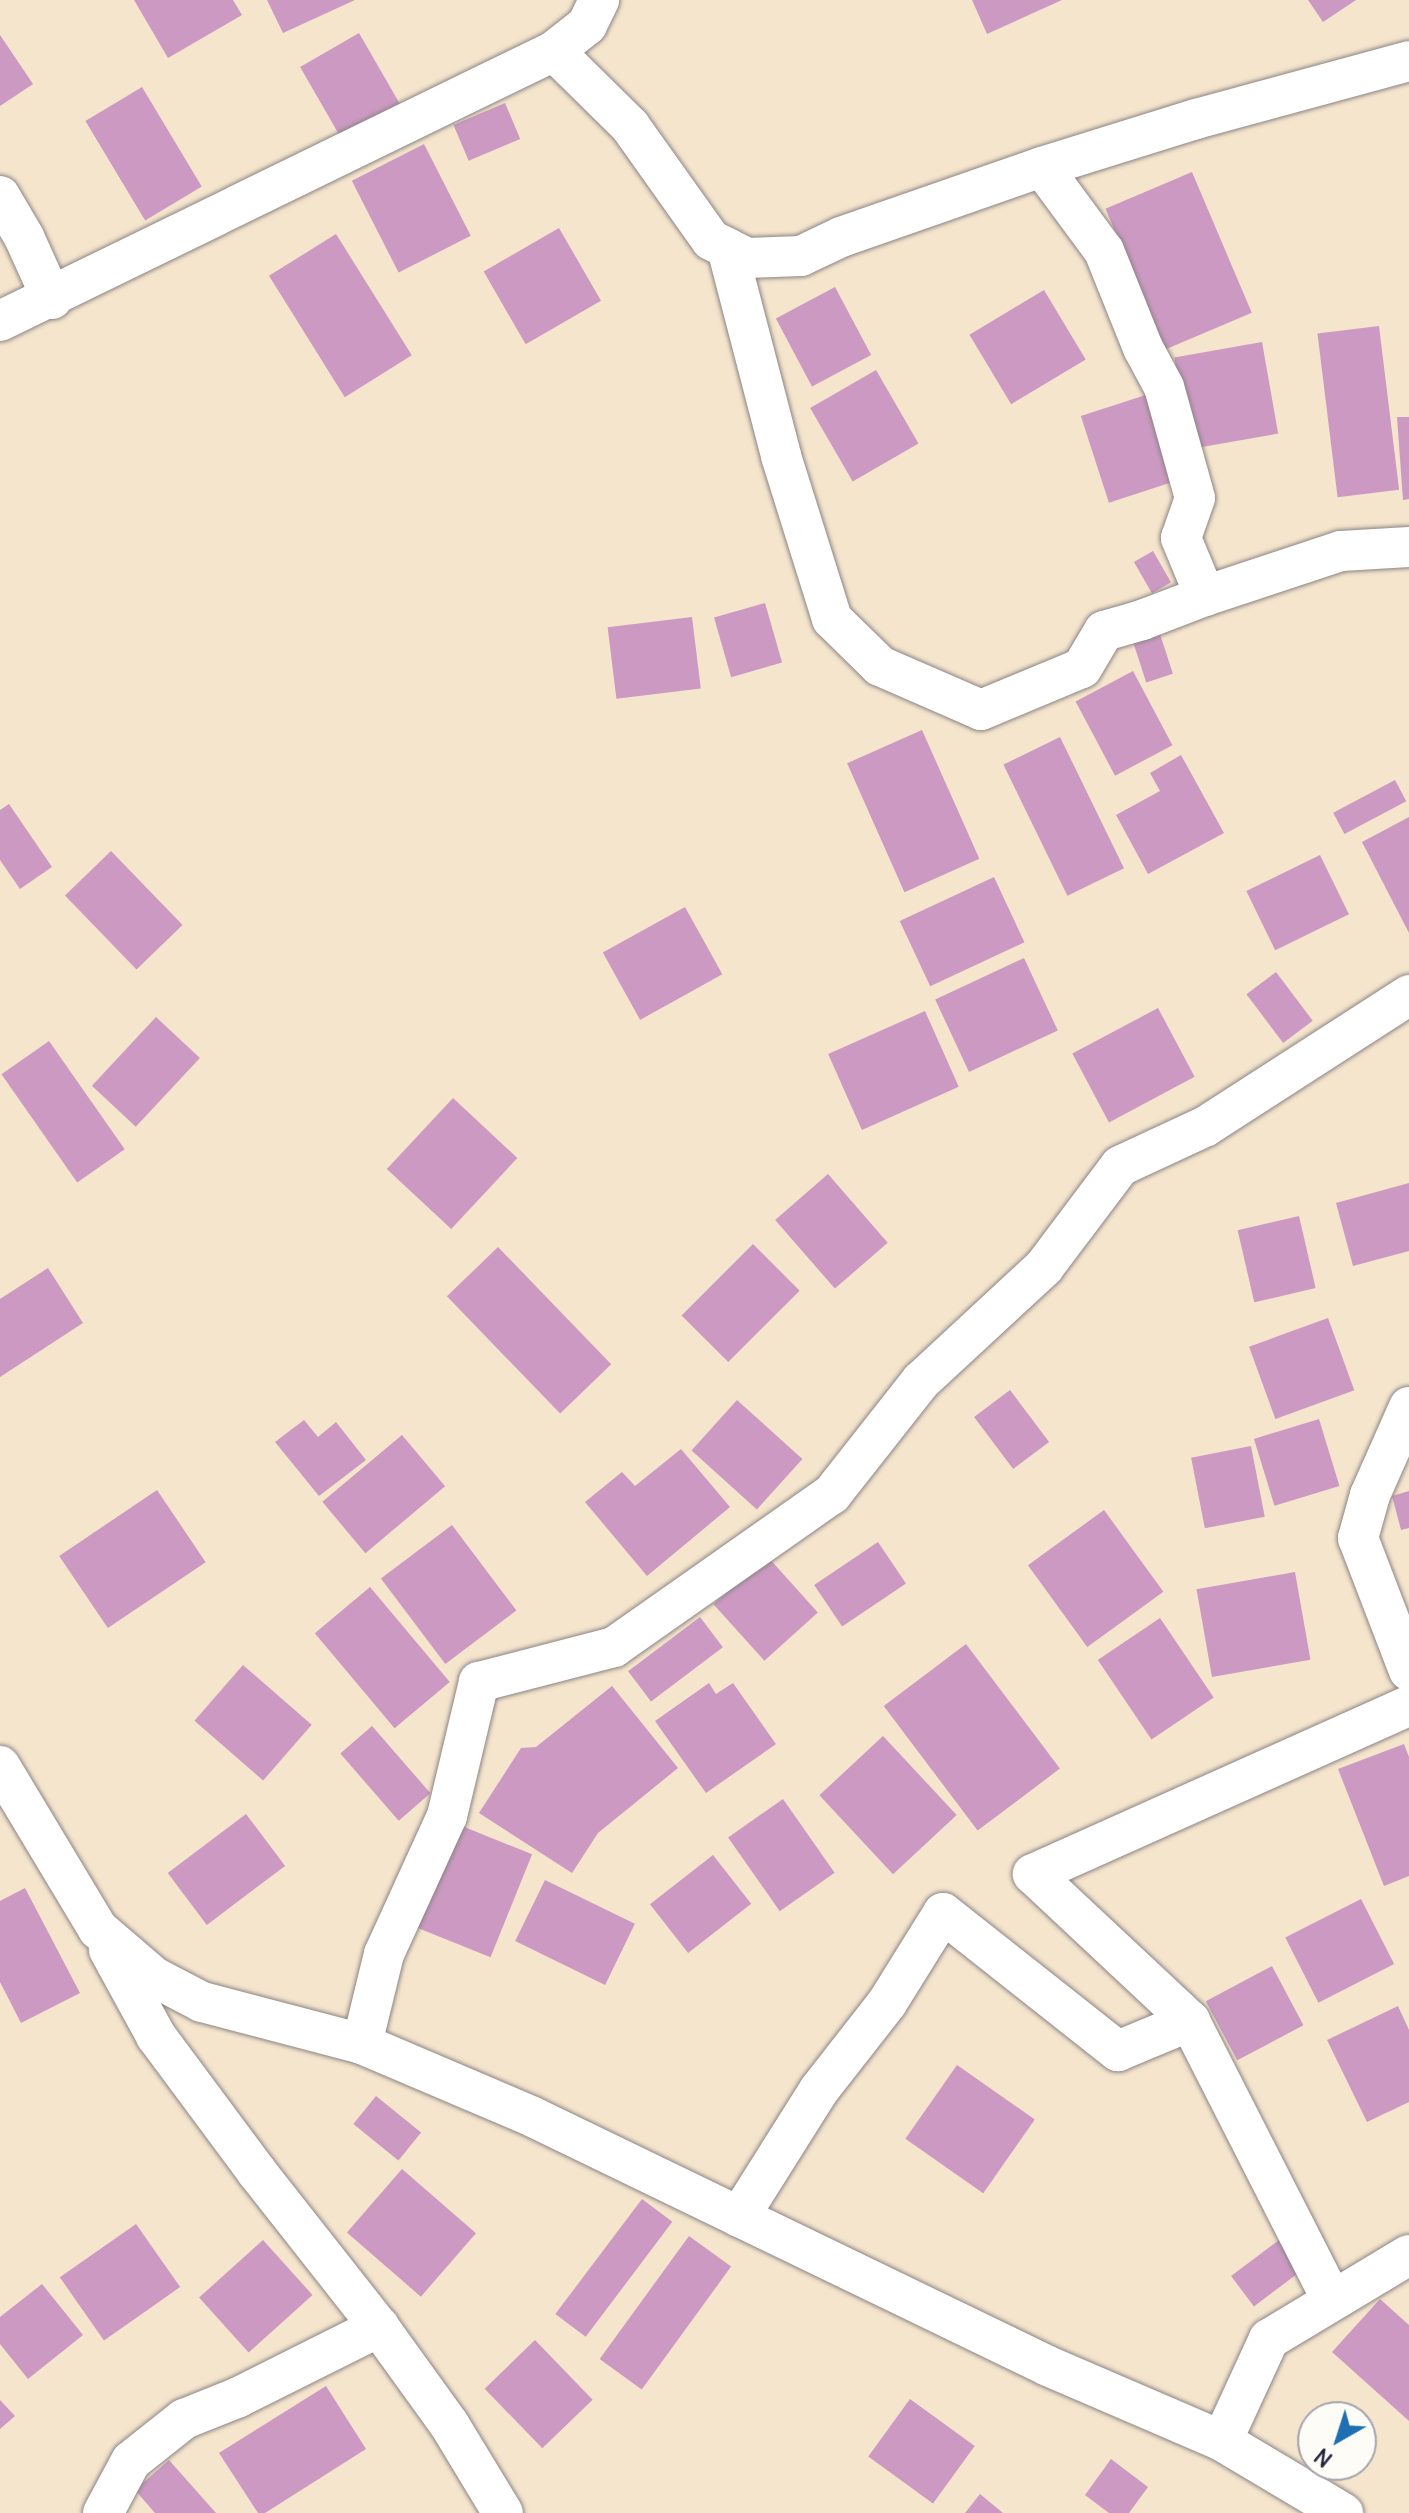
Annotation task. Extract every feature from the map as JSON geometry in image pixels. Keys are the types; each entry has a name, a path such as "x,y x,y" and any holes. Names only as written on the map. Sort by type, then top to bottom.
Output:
{"street":[{"path":"0,321 52,299 554,51 589,8"},
{"path":"554,51 630,126 711,240 747,258 801,256 841,237 1042,167 1196,119 1409,61"},
{"path":"1042,167 1104,251 1143,348 1164,387 1195,498 1181,538 1205,596"},
{"path":"0,196 24,237 52,299"},
{"path":"727,248 781,456 832,619 880,666 981,710 1082,668 1104,631 1341,551 1409,547"},
{"path":"362,2044 384,1954 447,1816 479,1682 614,1647 832,1494 921,1381 1044,1267 1120,1166 1206,1126 1409,995"},
{"path":"1409,1407 1370,1495 1358,1538 1409,1671"},
{"path":"1332,2300 1190,2021 1033,1874 1409,1706"},
{"path":"0,1766 98,1929 156,2036 257,2172 379,2327 449,2424 503,2513"},
{"path":"739,2217 819,2090 887,2003 943,1913 1118,2051 1190,2021"},
{"path":"98,1929 154,1977 202,2002 362,2044 533,2117 1048,2366 1222,2441 1289,2497 1343,2513"},
{"path":"1222,2441 1269,2339 1409,2255"},
{"path":"103,2513 131,2461 184,2419 239,2397 379,2327"}],"building":[{"path":"134,0 233,0 242,15 168,58"},
{"path":"267,0 355,0 283,33"},
{"path":"972,0 1062,0 987,34"},
{"path":"1308,0 1356,0 1323,22"},
{"path":"359,33 400,103 341,137 300,67"},
{"path":"0,35 33,84 0,106"},
{"path":"142,87 202,186 145,220 85,121"},
{"path":"505,103 520,139 469,161 453,125"},
{"path":"424,144 471,236 399,273 352,181"},
{"path":"1192,172 1252,313 1165,350 1105,209"},
{"path":"559,228 601,301 526,344 484,272"},
{"path":"336,234 412,355 345,397 269,276"},
{"path":"835,287 871,355 812,386 776,318"},
{"path":"1044,290 1086,359 1011,404 969,335"},
{"path":"1379,326 1399,490 1338,497 1317,334"},
{"path":"1262,342 1278,434 1191,449 1174,357"},
{"path":"876,370 918,444 853,482 810,408"},
{"path":"1155,392 1183,479 1109,503 1081,416"},
{"path":"1397,417 1409,417 1409,499 1403,500"},
{"path":"1153,551 1171,582 1152,593 1134,562"},
{"path":"765,603 782,663 731,677 714,618"},
{"path":"692,617 701,688 616,699 608,627"},
{"path":"1159,631 1173,674 1146,682 1132,640"},
{"path":"1133,671 1172,745 1115,776 1076,702"},
{"path":"922,730 979,859 904,892 847,763"},
{"path":"1060,737 1124,868 1067,896 1003,765"},
{"path":"1181,755 1224,833 1148,874 1116,815 1160,791 1150,773"},
{"path":"1395,780 1406,801 1344,834 1333,813"},
{"path":"9,804 52,867 20,889 0,860 0,810"},
{"path":"1409,817 1409,933 1362,842"},
{"path":"111,851 183,925 137,970 65,895"},
{"path":"1320,855 1349,914 1275,950 1246,891"},
{"path":"994,877 1024,942 930,986 900,921"},
{"path":"685,907 722,974 640,1020 603,953"},
{"path":"1024,958 1058,1031 969,1072 935,999"},
{"path":"1276,972 1313,1021 1283,1043 1246,994"},
{"path":"1158,1008 1195,1077 1109,1122 1072,1054"},
{"path":"925,1011 959,1087 862,1130 828,1054"},
{"path":"156,1017 200,1058 136,1127 92,1086"},
{"path":"49,1041 125,1149 77,1182 1,1074"},
{"path":"453,1098 517,1158 451,1229 387,1169"},
{"path":"828,1174 888,1243 835,1289 775,1220"},
{"path":"1409,1183 1409,1251 1353,1266 1336,1203"},
{"path":"1299,1216 1316,1288 1254,1302 1238,1230"},
{"path":"753,1244 800,1291 728,1362 682,1315"},
{"path":"498,1247 611,1364 560,1414 447,1296"},
{"path":"48,1268 83,1323 0,1377 0,1299"},
{"path":"1328,1318 1354,1390 1275,1419 1249,1347"},
{"path":"1010,1390 1049,1442 1013,1469 974,1417"},
{"path":"737,1400 802,1459 757,1509 691,1451"},
{"path":"1319,1419 1339,1486 1274,1506 1254,1439"},
{"path":"304,1420 318,1437 336,1422 366,1460 319,1496 275,1442"},
{"path":"402,1435 445,1486 365,1553 322,1502"},
{"path":"1251,1446 1265,1517 1205,1528 1191,1458"},
{"path":"681,1449 730,1507 647,1576 585,1502 622,1472 635,1486"},
{"path":"157,1490 206,1562 108,1628 59,1556"},
{"path":"1409,1491 1409,1528 1401,1530 1392,1496"},
{"path":"1104,1510 1163,1592 1087,1647 1028,1565"},
{"path":"452,1525 516,1610 445,1664 381,1579"},
{"path":"878,1542 906,1583 842,1627 814,1585"},
{"path":"767,1556 818,1612 764,1661 713,1604"},
{"path":"1295,1572 1310,1660 1212,1677 1197,1589"},
{"path":"370,1587 450,1682 395,1728 315,1633"},
{"path":"700,1617 723,1647 651,1702 628,1671"},
{"path":"1160,1618 1214,1698 1152,1740 1098,1660"},
{"path":"966,1644 1060,1769 978,1831 884,1706"},
{"path":"243,1665 312,1725 263,1781 194,1721"},
{"path":"709,1683 716,1694 733,1683 776,1744 706,1793 655,1721"},
{"path":"612,1686 678,1768 598,1833 572,1873 479,1813 521,1748 536,1747"},
{"path":"372,1726 430,1793 399,1821 340,1754"},
{"path":"883,1736 957,1815 893,1874 819,1795"},
{"path":"1404,1744 1409,1757 1409,1876 1384,1886 1338,1769"},
{"path":"783,1799 835,1873 780,1911 728,1837"},
{"path":"246,1814 285,1866 207,1925 168,1873"},
{"path":"457,1824 532,1854 491,1957 415,1927"},
{"path":"713,1855 751,1904 688,1953 650,1904"},
{"path":"545,1880 635,1924 605,1985 515,1941"},
{"path":"25,1888 80,1993 21,2023 0,1982 0,1901"},
{"path":"1361,1899 1394,1964 1318,2003 1285,1938"},
{"path":"1272,1966 1303,2025 1237,2060 1206,2001"},
{"path":"1398,2006 1409,2030 1409,2102 1367,2122 1327,2040"},
{"path":"957,2065 1035,2119 983,2193 905,2139"},
{"path":"376,2096 421,2133 398,2160 353,2124"},
{"path":"402,2169 476,2233 421,2297 347,2232"},
{"path":"642,2199 672,2222 586,2337 555,2314"},
{"path":"136,2224 180,2287 104,2340 60,2277"},
{"path":"689,2236 731,2267 642,2390 600,2359"},
{"path":"263,2240 313,2295 249,2353 199,2298"},
{"path":"1279,2240 1302,2270 1254,2306 1231,2276"},
{"path":"42,2284 83,2335 28,2379 0,2344 0,2317"},
{"path":"1380,2299 1409,2325 1409,2421 1332,2352"},
{"path":"535,2340 593,2400 542,2448 485,2389"},
{"path":"326,2386 366,2449 265,2513 258,2513 219,2453"},
{"path":"910,2399 975,2446 933,2503 868,2456"},
{"path":"0,2400 15,2416 0,2429"},
{"path":"1111,2459 1148,2487 1129,2513 1109,2513 1085,2495"},
{"path":"169,2460 216,2513 155,2513 135,2490"},
{"path":"980,2494 1003,2513 965,2513"}]}
